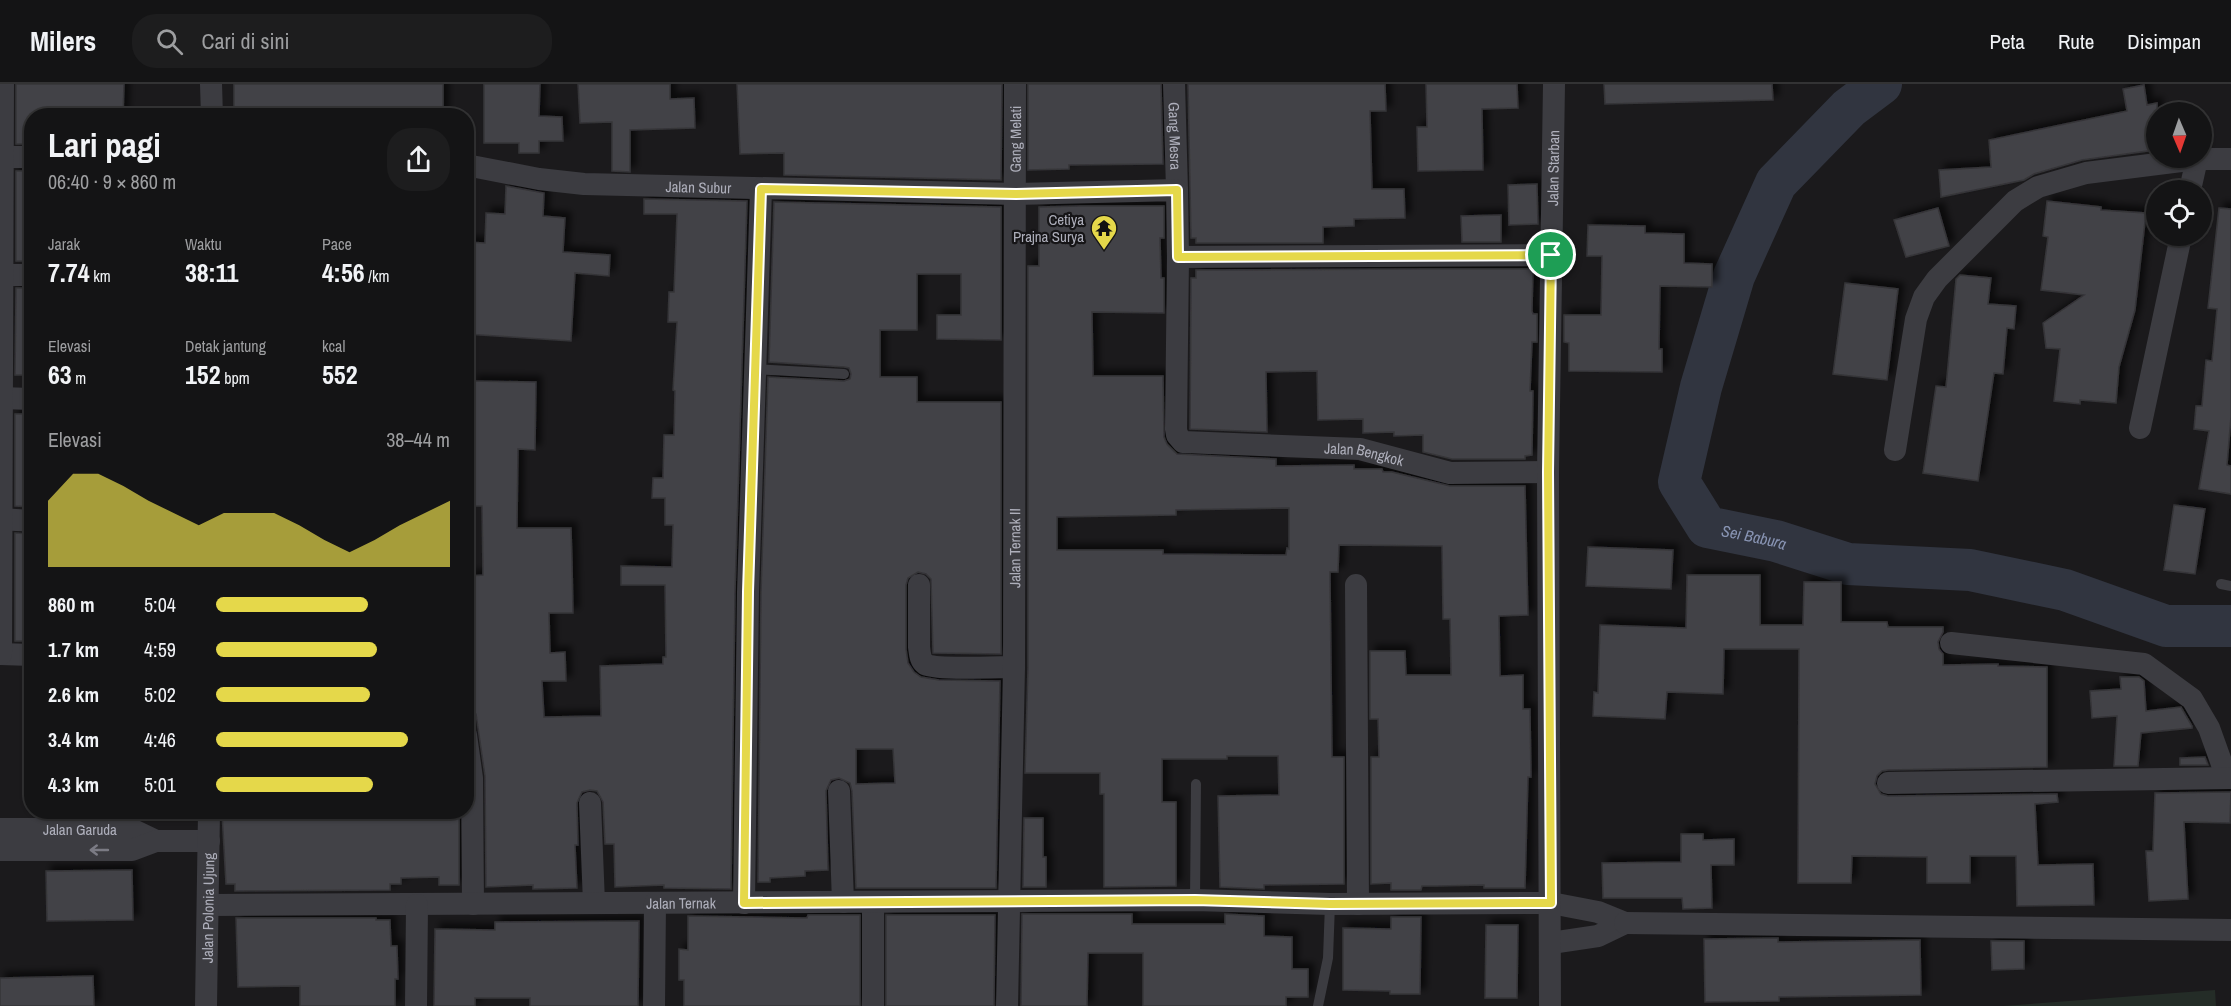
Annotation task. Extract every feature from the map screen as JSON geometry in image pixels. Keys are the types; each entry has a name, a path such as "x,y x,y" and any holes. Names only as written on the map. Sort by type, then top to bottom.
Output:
{"street":[{"path":"3,84 0,654 24,654"},
{"path":"211,84 212,108"},
{"name":"Gang Melati","path":"1015,84 1016,194"},
{"name":"Gang Mesra","path":"1173,84 1177,190"},
{"name":"Jalan Starban","path":"1550,1006 1548,472 1554,84"},
{"path":"1,157 24,157"},
{"path":"2212,159 2231,159"},
{"path":"1896,450 1916,319 1924,297 1937,279 2015,201 2038,187 2086,173 2146,165"},
{"name":"Jalan Subur","path":"474,166 584,184 1016,194 1177,190"},
{"path":"744,903 748,592 761,189"},
{"path":"1177,190 1178,257 1551,255"},
{"name":"Jalan Ternak II","path":"1007,1006 1014,667 1013,437 1016,194"},
{"path":"2140,428 2179,246"},
{"name":"Jalan Bengkok","path":"1178,257 1176,429 1180,440 1188,443 1360,449 1450,473 1548,472"},
{"path":"1,275 24,275"},
{"path":"1,398 24,399"},
{"path":"1,519 24,520"},
{"path":"919,585 919,647 923,663 937,667 1014,667"},
{"path":"1356,585 1359,904"},
{"path":"1888,783 2229,778 2213,738 2192,699 2144,664 1950,643"},
{"path":"839,791 843,902"},
{"path":"590,802 594,903"},
{"name":"Jalan Polonia Ujung","path":"206,1006 209,819"},
{"path":"472,819 473,904"},
{"name":"Jalan Garuda","path":"0,829 132,840 209,841"},
{"name":"Jalan Garuda","path":"0,850 132,840"},
{"name":"Jalan Ternak","path":"209,905 417,906 1195,900 1330,904 1551,903 1598,912 1625,923"},
{"path":"873,902 873,1006"},
{"path":"654,1006 655,903"},
{"path":"416,1006 417,906"},
{"path":"1551,943 1598,936 1625,923 2231,930"}],"lane":[{"path":"755,369 844,374"},
{"path":"1195,900 1196,784"},
{"path":"1318,1006 1328,958 1330,904"}],"shaded area":[{"path":"2215,990 2216,1006 2003,1006"}],"building":[{"path":"16,84 124,84 123,108 24,108 24,144 16,144"},
{"path":"234,84 443,84 443,108 234,108"},
{"path":"484,84 540,84 539,116 562,117 563,141 539,141 539,153 519,153 519,143 484,143"},
{"path":"578,84 670,84 670,99 694,98 695,128 630,130 630,172 612,171 612,122 580,123"},
{"path":"737,84 1002,84 1001,180 784,175 784,153 740,154"},
{"path":"1028,84 1161,84 1163,164 1069,165 1069,169 1028,170"},
{"path":"1188,84 1385,84 1386,111 1370,111 1372,189 1404,189 1405,218 1354,219 1354,226 1323,227 1323,243 1196,243 1196,238 1191,238"},
{"path":"1426,84 1517,84 1518,108 1482,109 1483,170 1418,171 1417,127 1427,127"},
{"path":"1604,84 1772,84 1773,100 1605,104"},
{"path":"2144,85 2147,102 2146,151 2082,160 2034,174 2024,180 1941,197 1939,170 1991,167 1989,140 2127,111 2123,89"},
{"path":"16,171 24,171 24,261 16,261"},
{"path":"1537,184 1538,224 1509,225 1508,185"},
{"path":"506,186 544,193 543,216 565,218 563,252 610,255 609,276 575,273 571,341 474,335 474,242 485,243 486,213 505,214"},
{"path":"644,199 747,201 735,592 731,889 664,888 664,885 615,887 614,844 605,844 603,802 597,791 590,790 582,792 577,803 578,845 575,845 577,888 533,889 533,885 486,887 485,776 476,714 474,714 474,576 483,575 482,506 474,506 474,381 536,382 535,450 518,449 517,528 571,528 572,561 573,613 549,613 550,653 565,652 566,681 542,681 544,717 601,716 600,666 663,664 663,657 666,657 665,585 621,585 621,566 672,567 673,525 665,525 665,498 652,498 653,478 663,478 664,435 674,435 675,391 673,390 677,322 668,322 669,292 674,292 677,214 644,214"},
{"path":"2047,201 2101,207 2101,210 2146,213 2135,310 2119,367 2116,403 2080,400 2080,404 2054,401 2060,349 2046,348 2043,323 2084,295 2041,290 2048,237 2043,236"},
{"path":"774,202 1001,207 1001,340 937,339 937,315 961,315 961,274 917,274 917,330 880,330 880,377 917,377 917,402 1001,402 1001,654 933,653 931,579 926,574 918,572 908,578 906,585 906,649 908,663 914,672 921,677 939,680 1000,681 996,888 856,888 852,791 850,783 839,778 831,780 826,791 828,870 805,871 805,876 770,878 770,882 758,882 761,592 768,377 844,381 850,379 851,374 849,368 844,367 769,362","holes":["856,749 893,749 895,783 856,784"]},
{"path":"1164,206 1164,238 1160,238 1161,278 1164,278 1164,313 1092,312 1093,376 1163,376 1164,437 1167,444 1177,454 1276,459 1276,466 1354,465 1354,469 1382,469 1383,472 1392,472 1450,486 1525,486 1528,615 1499,616 1500,676 1523,675 1523,709 1530,709 1531,777 1528,777 1525,888 1484,888 1484,885 1422,886 1421,890 1391,890 1391,883 1371,884 1371,757 1379,757 1378,719 1370,719 1370,651 1405,651 1406,675 1451,675 1450,619 1443,619 1442,546 1339,545 1338,572 1330,572 1332,757 1344,757 1344,884 1264,885 1264,889 1220,887 1218,796 1279,795 1278,756 1227,756 1227,759 1162,759 1162,802 1176,802 1176,886 1104,887 1104,794 1100,794 1100,773 1025,773 1028,667 1028,266 1039,266 1039,207","holes":["1289,508 1289,549 1287,548 1286,555 1163,554 1163,550 1057,550 1057,517 1176,515 1176,510"]},
{"path":"1938,208 1949,246 1906,257 1894,220"},
{"path":"2219,208 2231,209 2231,417 2227,465 2231,466 2231,494 2199,489 2209,431 2194,429 2196,406 2202,406 2206,360 2212,361 2217,309 2208,308"},
{"path":"1501,215 1501,242 1462,242 1461,216"},
{"path":"1588,225 1645,226 1645,233 1684,234 1684,263 1712,264 1712,287 1660,286 1659,349 1662,349 1662,372 1569,371 1569,343 1564,342 1564,315 1601,315 1602,256 1587,256"},
{"path":"1533,269 1532,311 1533,314 1537,314 1537,342 1532,342 1530,391 1533,391 1532,455 1525,456 1525,459 1452,459 1423,452 1423,435 1394,436 1394,432 1363,433 1363,419 1318,420 1317,371 1266,372 1267,432 1190,429 1191,278 1196,278 1196,270"},
{"path":"1960,275 1991,278 1988,304 2016,306 2014,329 2007,328 2003,374 1994,373 1978,481 1923,473 1936,386 1946,387 1956,279"},
{"path":"1845,283 1898,289 1887,380 1833,374"},
{"path":"16,288 24,288 24,375 15,375"},
{"path":"15,414 24,414 24,507 15,506"},
{"path":"2174,505 2205,509 2195,574 2164,570"},
{"path":"15,533 24,534 24,641 15,641"},
{"path":"1588,547 1673,550 1671,589 1586,586"},
{"path":"1687,575 1760,575 1760,625 1803,625 1804,582 1841,582 1841,622 1887,622 1888,627 1943,627 1938,642 1943,654 1943,665 1998,664 1998,666 2047,667 2047,767 1888,770 1882,771 1877,776 1875,784 1881,794 1888,796 2057,794 2058,802 2035,804 2038,865 2093,864 2094,905 2017,906 2016,856 1970,856 1970,883 1927,883 1927,857 1852,856 1851,883 1798,883 1799,649 1724,649 1723,694 1667,692 1665,719 1593,716 1594,692 1598,693 1600,625 1686,628"},
{"path":"2120,677 2139,677 2144,681 2146,711 2181,707 2192,726 2192,728 2141,733 2138,766 2114,766 2117,716 2092,718 2090,691 2121,689"},
{"path":"2205,757 2208,765 2180,765 2180,758"},
{"path":"2231,792 2230,823 2184,822 2188,899 2149,901 2146,851 2153,851 2155,793"},
{"path":"1024,818 1043,818 1046,887 1023,887"},
{"path":"222,819 459,819 459,885 439,885 439,877 401,878 401,884 390,884 390,890 235,891 235,884 226,884"},
{"path":"1681,834 1703,834 1703,840 1734,839 1734,865 1711,865 1712,908 1683,909 1682,898 1603,898 1602,863 1681,862"},
{"path":"132,870 133,920 47,921 46,871"},
{"path":"1022,914 1132,914 1132,924 1225,924 1225,914 1264,916 1264,936 1292,937 1292,969 1308,969 1308,997 1286,997 1286,1006 1143,1006 1143,953 1088,953 1087,1006 1021,1006"},
{"path":"808,915 860,915 860,1006 684,1006 684,980 679,980 679,949 688,950 688,916 807,918"},
{"path":"886,915 995,915 994,1006 886,1006"},
{"path":"1391,917 1421,917 1420,994 1343,990 1343,928 1391,929"},
{"path":"236,918 376,918 376,920 390,920 391,946 397,946 398,979 395,979 395,1006 300,1006 300,986 238,987"},
{"path":"639,921 638,1006 530,1006 530,998 475,998 475,1006 434,1006 435,929 495,930 495,922"},
{"path":"1486,925 1518,925 1517,998 1485,998"},
{"path":"1778,938 1778,942 1920,940 1921,995 1779,997 1779,1001 1705,1002 1704,939"},
{"path":"1991,941 2024,941 2024,969 1992,970"},
{"path":"93,976 94,1006 0,1006 0,978"}],"waterway":[{"name":"Sei Babura","path":"1881,84 1849,108 1776,183 1734,276 1701,387 1679,482 1707,527 1776,541 1848,564 1970,570 2065,590 2166,626 2231,626"}],"place":[{"name":"Cetiya Prajna Surya","path":"1104,251"}],"route":[{"path":"761,189 1016,194 1177,190 1178,257 1551,255 1548,472 1551,903 1330,904 1195,900 744,903 748,592 761,189"}]}
